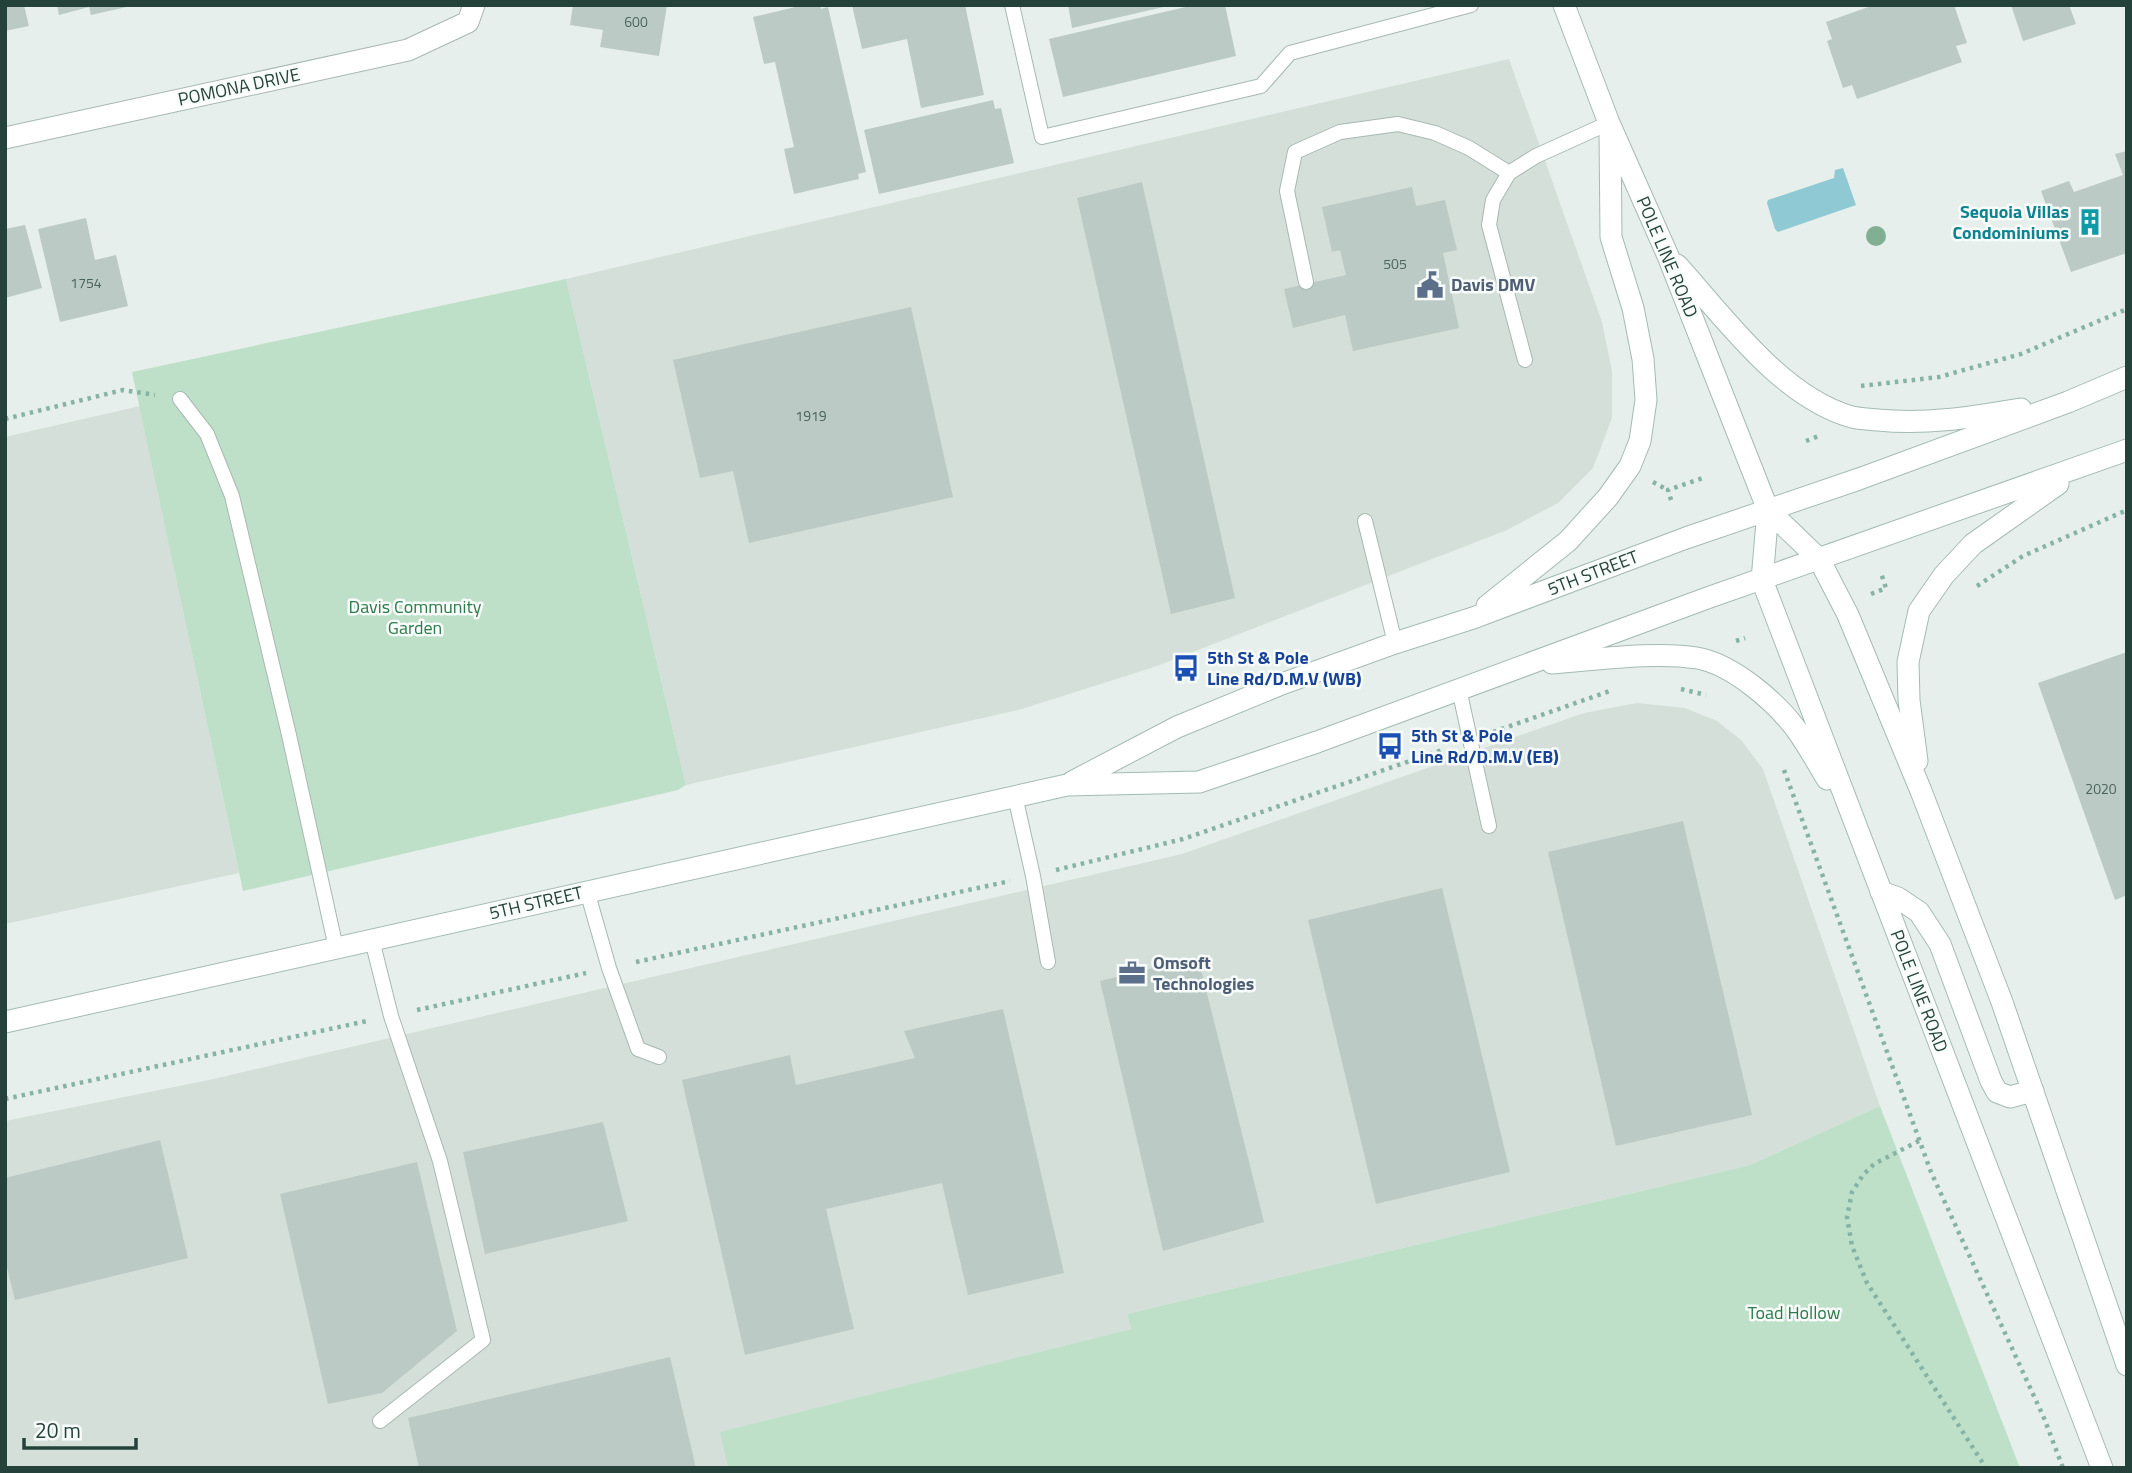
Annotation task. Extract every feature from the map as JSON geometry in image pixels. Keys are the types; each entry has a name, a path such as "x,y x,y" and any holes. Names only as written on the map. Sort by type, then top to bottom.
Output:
{"main road":[{"name":"POLE LINE ROAD","path":"1564,5 1609,123 1668,256 1768,510 1819,559 1849,615 1921,791 2002,1002 2127,1366"},
{"name":"POMONA DRIVE","path":"5,138 408,50 471,14"},
{"path":"1473,618 1568,541 1608,497 1630,466 1640,441 1646,400 1643,359 1633,308 1611,237 1609,123"},
{"path":"1668,256 1780,378 1807,396 1852,417 1899,422 1943,422 2068,402"},
{"name":"5TH STREET","path":"1067,785 1177,727 1279,685 1859,479 2068,402 2127,377"},
{"name":"5TH STREET","path":"5,1021 1067,785 1199,782 2127,450"},
{"path":"1921,791 1909,700 1908,662 1919,611 1944,575 1973,544 2080,469"},
{"name":"POLE LINE ROAD","path":"1768,510 1762,580 2102,1468"},
{"path":"1525,664 1642,657 1697,658 1720,665 1762,693 1795,728 1853,820"},
{"path":"1881,892 1898,898 1919,912 1940,944 1990,1081 1997,1092 2010,1097 2034,1091"}],"lane":[{"path":"1012,5 1042,137 1261,86 1290,53 1471,5"},
{"path":"1525,360 1489,225 1493,200 1509,173 1536,156 1609,123"},
{"path":"1306,282 1287,191 1295,152 1340,132 1398,124 1435,133 1509,173"},
{"path":"180,399 207,434 232,496 336,948"},
{"path":"1365,520 1395,643"},
{"path":"1460,689 1489,826"},
{"path":"1015,796 1048,962"},
{"path":"586,891 609,968 638,1049 659,1057"},
{"path":"372,940 391,1016 440,1161 483,1340 380,1421"}],"path":[{"path":"1858,387 1939,377 2021,354 2127,309"},
{"path":"5,419 123,390 180,399"},
{"path":"1671,500 1668,490 1703,478"},
{"path":"1974,588 2023,556 2127,510"},
{"path":"1871,594 1886,589 1881,573"},
{"path":"1677,688 1708,696"},
{"path":"5,1098 1033,876 1183,839 1612,690"},
{"path":"1779,762 1791,787 1931,1172 2044,1418 2063,1468"},
{"path":"1919,1141 1874,1164 1852,1192 1847,1217 1852,1246 1867,1283 1986,1468"}],"shaded area":[{"path":"1509,59 1602,322 1612,371 1612,418 1593,468 1558,503 1507,530 1154,667 1022,709 686,785 566,279"},
{"path":"140,406 239,873 5,924 5,437"},
{"path":"1637,703 1685,708 1717,721 1741,740 1763,769 1880,1106 1750,1165 1127,1314 1131,1329 721,1432 728,1468 5,1468 5,1121 209,1080 1182,854 1584,713"}],"green space":[{"name":"Davis Community Garden","path":"566,279 686,785 678,790 243,891 132,372"},
{"name":"Toad Hollow","path":"1880,1106 2020,1468 728,1468 720,1432 1131,1329 1127,1314 1750,1165"}],"water":[{"path":"1843,168 1856,205 1778,232 1775,229 1768,200 1834,178 1835,170"}],"building":[{"path":"5,5 24,5 29,26 5,31"},
{"path":"57,5 131,6 91,15 89,7 59,15"},
{"path":"573,5 667,5 659,56 600,47 603,30 570,25"},
{"path":"804,5 820,5 821,9 828,7 866,172 858,174 859,179 794,194 784,149 794,147 775,62 764,64 753,17"},
{"path":"852,5 965,5 984,95 921,108 907,39 862,49"},
{"path":"1068,5 1167,5 1168,6 1072,28"},
{"path":"1194,5 1225,5 1236,56 1063,97 1049,39"},
{"path":"1874,5 1954,5 1967,43 1956,46 1962,62 1857,99 1852,85 1843,88 1827,41 1832,39 1826,22"},
{"path":"2011,5 2069,5 2076,24 2023,41"},
{"path":"993,100 995,109 1001,108 1014,163 879,194 864,130"},
{"name":"Sequoia Villas Condominiums","path":"2127,151 2127,253 2071,272 2041,191 2069,181 2074,192 2123,175 2115,154"},
{"path":"1142,182 1235,598 1171,614 1077,198"},
{"path":"1412,187 1416,206 1445,200 1457,250 1443,253 1459,328 1353,351 1345,315 1293,328 1284,289 1346,275 1340,250 1332,252 1322,207"},
{"path":"86,218 95,260 116,255 128,306 60,322 38,229"},
{"path":"25,225 42,288 5,298 5,229"},
{"path":"911,307 953,497 749,543 733,471 700,478 673,360"},
{"path":"2127,652 2127,895 2115,900 2038,683"},
{"path":"1683,821 1752,1115 1616,1146 1548,852"},
{"path":"1442,888 1510,1172 1376,1204 1308,920"},
{"path":"1198,957 1264,1222 1163,1251 1100,981"},
{"path":"1003,1009 1064,1273 968,1295 942,1183 826,1209 854,1329 745,1355 682,1080 790,1055 796,1085 915,1058 904,1031"},
{"path":"603,1122 628,1221 485,1254 463,1152"},
{"path":"160,1140 188,1258 15,1300 5,1259 5,1178"},
{"path":"417,1162 457,1331 382,1393 328,1404 280,1194"},
{"path":"670,1357 696,1468 419,1468 408,1418"}],"place":[{"name":"Sequoia Villas Condominiums","path":"2090,222"},
{"name":"Davis DMV","path":"1430,285"},
{"name":"5th St & Pole Line Rd/D.M.V (WB)","path":"1186,668"},
{"name":"5th St & Pole Line Rd/D.M.V (EB)","path":"1390,746"},
{"name":"Omsoft Technologies","path":"1132,973"}]}
